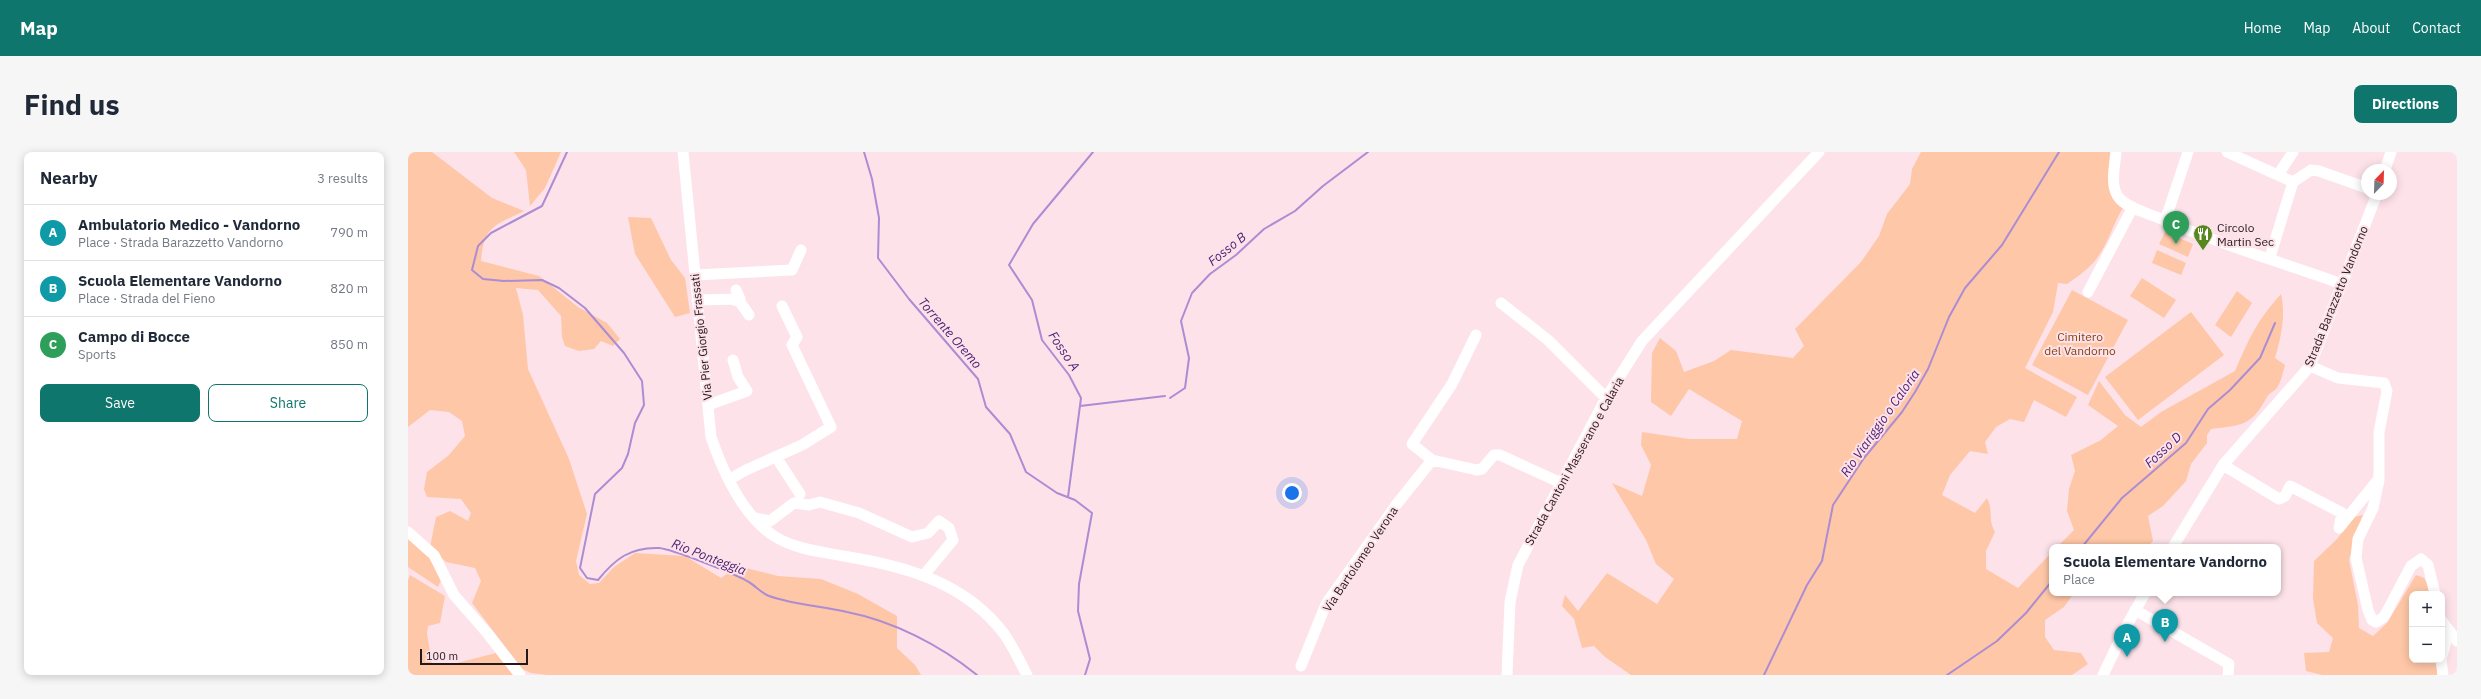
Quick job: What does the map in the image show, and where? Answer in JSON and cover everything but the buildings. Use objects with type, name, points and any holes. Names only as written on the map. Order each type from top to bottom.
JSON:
[{"type":"street","name":"Via Pier Giorgio Frassati","points":[[683,152],[711,437],[730,479],[752,516],[774,536],[800,548],[902,568],[924,575],[956,591],[987,616],[1005,636],[1027,675]]},
{"type":"street","name":"Strada Cantoni Masserano e Calaria","points":[[1507,675],[1510,602],[1518,565],[1606,398],[1642,342],[1819,152]]},
{"type":"street","points":[[2116,152],[2114,181],[2116,192],[2120,199],[2133,207],[2198,235],[2270,257],[2342,284]]},
{"type":"street","points":[[2166,221],[2188,152]]},
{"type":"street","points":[[2227,152],[2293,182]]},
{"type":"street","points":[[2278,175],[2293,152]]},
{"type":"street","points":[[2387,164],[2391,152]]},
{"type":"street","points":[[2270,257],[2293,182],[2312,170],[2320,171],[2361,186]]},
{"type":"street","name":"Strada Barazzetto Vandorno","points":[[2176,544],[2223,465],[2310,366],[2375,200]]},
{"type":"street","points":[[2088,292],[2133,207]]},
{"type":"street","points":[[695,275],[792,270],[801,250]]},
{"type":"street","points":[[697,300],[735,295],[749,315]]},
{"type":"street","points":[[1501,303],[1548,340],[1606,398]]},
{"type":"street","points":[[730,479],[746,470],[802,445],[831,427],[792,345],[797,336],[782,306]]},
{"type":"street","points":[[1476,335],[1452,384],[1412,444],[1432,460],[1477,470],[1482,469],[1494,455],[1500,455],[1561,483]]},
{"type":"street","points":[[708,405],[747,391],[738,377],[733,360]]},
{"type":"street","points":[[2310,366],[2338,378],[2384,383],[2387,391],[2379,432],[2378,480],[2373,508],[2358,539],[2356,549],[2361,580],[2368,610],[2372,620],[2380,621],[2384,617],[2411,566],[2421,559],[2428,565],[2434,591]]},
{"type":"street","points":[[776,457],[800,494]]},
{"type":"street","name":"Via Bartolomeo Verona","points":[[1301,666],[1326,604],[1396,505],[1432,460]]},
{"type":"street","points":[[2223,465],[2279,499],[2285,496],[2290,486],[2342,513],[2339,528],[2378,480]]},
{"type":"street","points":[[752,516],[770,521],[794,503],[809,505],[820,502],[859,513],[912,537],[928,533],[939,522],[949,528],[953,540],[924,575]]},
{"type":"street","points":[[408,532],[434,556],[441,566],[454,595],[488,634],[520,675]]},
{"type":"street","points":[[2103,675],[2143,596]]},
{"type":"street","points":[[2135,610],[2229,664],[2228,675]]},
{"type":"street","points":[[2445,625],[2457,641]]},
{"type":"street","points":[[2445,645],[2449,631]]},
{"type":"street","points":[[2441,663],[2443,675]]},
{"type":"green space","points":[[408,152],[432,152],[492,198],[524,211],[498,224],[488,233],[485,240],[481,261],[539,276],[578,307],[607,323],[620,339],[613,346],[601,341],[594,349],[579,351],[565,346],[562,337],[561,316],[538,290],[516,288],[523,315],[528,369],[569,459],[587,514],[576,561],[579,575],[590,584],[599,583],[614,567],[635,553],[685,556],[721,578],[738,566],[778,576],[821,579],[858,594],[897,616],[897,648],[915,665],[921,675],[547,675],[531,673],[522,669],[472,603],[481,581],[475,568],[446,562],[430,547],[436,517],[450,511],[468,521],[471,513],[461,499],[427,497],[424,489],[427,472],[449,455],[465,436],[462,421],[449,412],[430,410],[408,427]]},
{"type":"green space","points":[[514,152],[561,152],[545,188],[530,206],[526,170]]},
{"type":"green space","points":[[1921,152],[2110,152],[2108,175],[2110,189],[2112,195],[2123,208],[2104,247],[2094,262],[2067,284],[2058,283],[2053,312],[2025,368],[2077,397],[2066,417],[2034,400],[2024,422],[2010,419],[1996,427],[1985,442],[1988,454],[1970,451],[1950,475],[1942,495],[1975,513],[1987,498],[1990,507],[1991,522],[1995,532],[1986,551],[1986,569],[2018,588],[2049,555],[2049,596],[2072,596],[2064,607],[2045,620],[2045,637],[2054,650],[2081,653],[2088,664],[2072,675],[1631,675],[1605,657],[1594,646],[1582,648],[1574,619],[1562,606],[1565,595],[1578,611],[1607,573],[1657,604],[1674,579],[1656,564],[1646,540],[1612,483],[1642,496],[1651,465],[1641,445],[1642,432],[1689,439],[1737,439],[1742,421],[1689,389],[1671,416],[1651,402],[1652,353],[1660,338],[1676,351],[1684,372],[1714,361],[1731,350],[1793,358],[1804,346],[1795,329],[1861,262],[1879,236],[1887,214],[1910,184],[1912,169]]},
{"type":"green space","points":[[628,217],[651,218],[671,260],[685,278],[690,313],[675,317],[635,254]]},
{"type":"green space","points":[[2165,232],[2193,244],[2188,257],[2159,244]]},
{"type":"green space","points":[[2157,250],[2186,263],[2181,275],[2152,263]]},
{"type":"green space","points":[[2142,278],[2176,300],[2164,318],[2130,296]]},
{"type":"green space","name":"Cimitero del Vandorno","points":[[2072,290],[2128,320],[2088,395],[2032,365]]},
{"type":"green space","points":[[2237,291],[2252,303],[2231,337],[2215,325]]},
{"type":"green space","points":[[2281,294],[2283,318],[2275,358],[2285,365],[2279,384],[2251,419],[2239,425],[2211,429],[2207,435],[2207,443],[2191,464],[2186,481],[2163,506],[2148,516],[2153,541],[2150,544],[2060,544],[2074,530],[2067,511],[2069,489],[2075,471],[2071,455],[2101,440],[2118,426],[2088,405],[2099,381],[2125,415],[2141,427],[2161,412],[2235,371],[2254,330],[2265,313]]},
{"type":"green space","points":[[2191,312],[2224,355],[2138,420],[2105,377]]},
{"type":"green space","points":[[2363,515],[2349,560],[2358,605],[2359,628],[2373,636],[2387,623],[2416,575],[2424,578],[2431,591],[2409,591],[2409,663],[2437,663],[2437,675],[2322,675],[2306,671],[2304,653],[2329,652],[2333,638],[2317,623],[2313,599],[2314,561],[2337,539],[2354,517]]},
{"type":"green space","points":[[408,538],[432,560],[442,578],[438,587],[408,567]]},
{"type":"green space","points":[[410,575],[445,596],[440,623],[428,626],[427,634],[432,663],[457,663],[496,653],[513,675],[408,675],[408,580]]},
{"type":"waterway","name":"Rio Ponteggia","points":[[567,152],[542,206],[491,233],[478,246],[472,270],[483,279],[504,281],[542,280],[559,288],[585,308],[624,353],[642,381],[644,405],[635,423],[628,454],[622,468],[595,494],[580,568],[587,578],[598,580],[617,560],[631,552],[649,548],[666,549],[703,562],[740,578],[769,596],[882,621],[932,644],[977,675]]},
{"type":"waterway","name":"Torrente Oremo","points":[[864,152],[872,179],[879,218],[878,258],[909,299],[978,379],[986,407],[1010,434],[1026,472],[1057,493],[1075,500],[1092,513],[1079,584],[1078,611],[1090,659],[1085,675]]},
{"type":"waterway","name":"Fosso A","points":[[1068,497],[1081,398],[1069,375],[1042,340],[1032,300],[1009,265],[1033,224],[1093,152]]},
{"type":"waterway","name":"Fosso B","points":[[1170,398],[1185,388],[1189,358],[1181,321],[1192,293],[1210,274],[1236,255],[1264,229],[1295,211],[1323,186],[1368,152]]},
{"type":"waterway","name":"Rio Viariggio o Caloria","points":[[1764,675],[1807,585],[1822,561],[1833,505],[1864,458],[1902,412],[1915,392],[1928,369],[1949,317],[1965,288],[2002,245],[2059,152]]},
{"type":"waterway","name":"Fosso D","points":[[2084,544],[2122,498],[2186,443],[2208,409],[2230,390],[2260,358],[2275,323]]},
{"type":"waterway","name":"Fosso B","points":[[1080,406],[1165,396]]},
{"type":"waterway","name":"Fosso D","points":[[1947,675],[1997,641],[2026,613],[2049,585]]},
{"type":"place","name":"Campo di Bocce","points":[[2176,244]]},
{"type":"place","name":"Circolo Martin Sec","points":[[2203,251]]},
{"type":"place","name":"Scuola Elementare Vandorno","points":[[2165,642]]},
{"type":"place","name":"Ambulatorio Medico - Vandorno","points":[[2127,657]]}]
